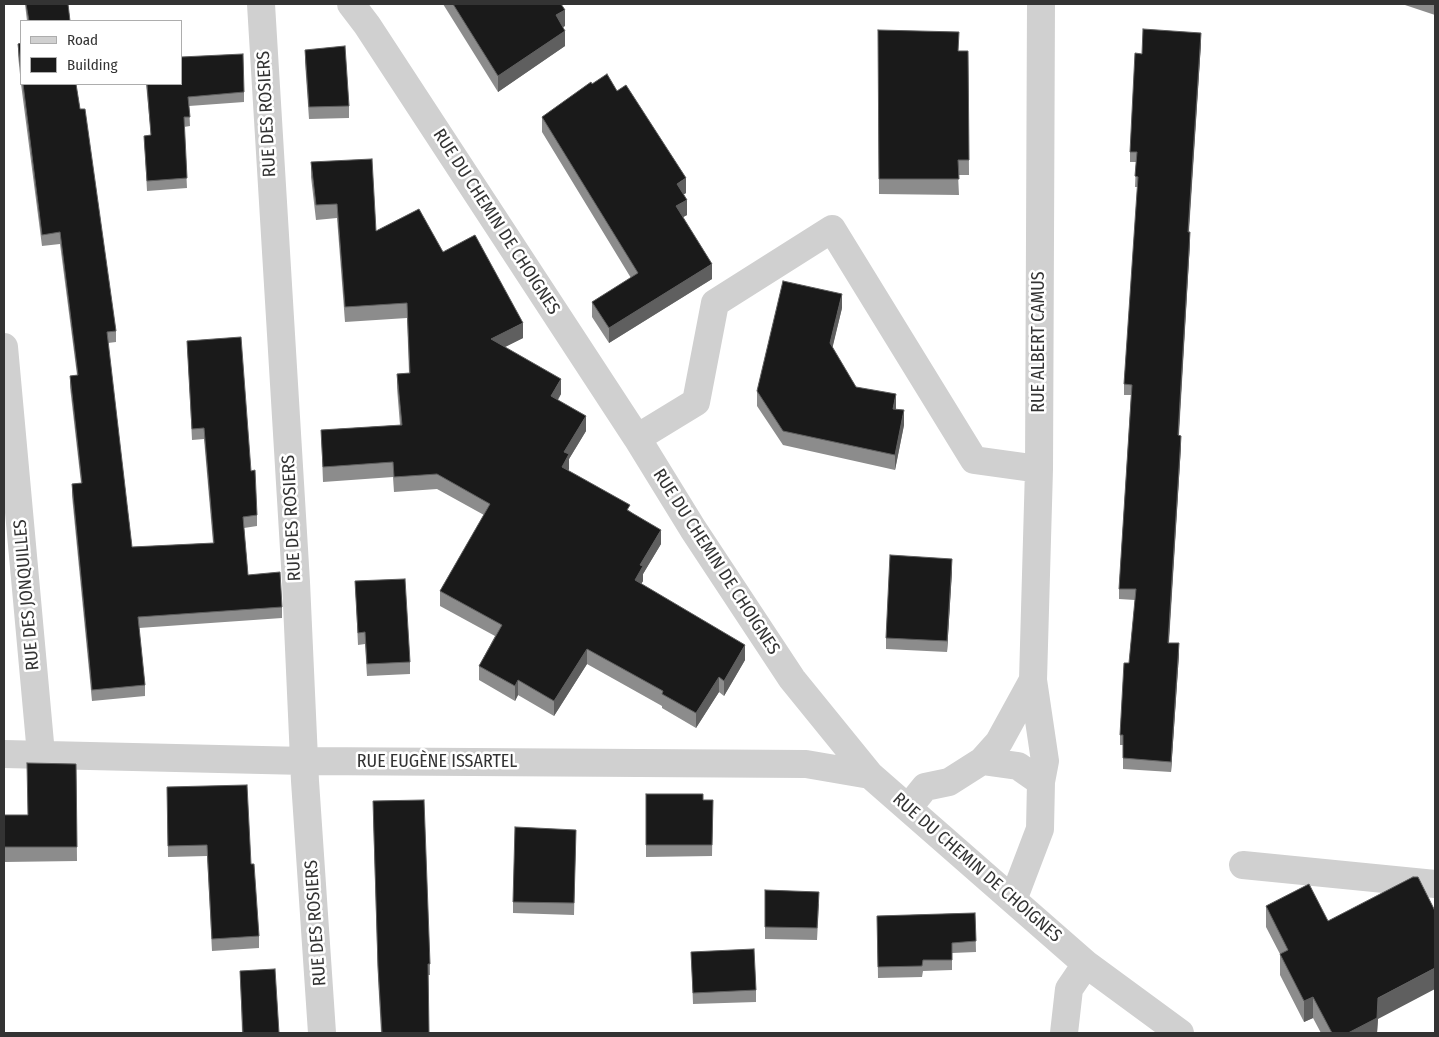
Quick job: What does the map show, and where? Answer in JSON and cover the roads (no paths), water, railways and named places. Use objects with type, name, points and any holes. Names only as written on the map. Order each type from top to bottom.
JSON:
[{"type":"street","name":"RUE DES ROSIERS","points":[[261,4],[322,1033]]},
{"type":"street","name":"RUE DU CHEMIN DE CHOIGNES","points":[[351,4],[638,438],[693,529],[792,679],[870,775],[1086,964],[1180,1033]]},
{"type":"street","name":"RUE ALBERT CAMUS","points":[[1013,900],[1040,828],[1041,782],[1045,761],[1033,680],[1039,469],[1041,4]]},
{"type":"street","points":[[638,438],[696,402],[715,303],[832,229],[974,460],[1039,469]]},
{"type":"street","name":"RUE DES JONQUILLES","points":[[4,347],[41,754]]},
{"type":"street","points":[[908,808],[925,787],[949,782],[982,761],[999,742],[1033,680]]},
{"type":"street","name":"RUE EUGÈNE ISSARTEL","points":[[4,754],[305,761],[806,764],[870,775]]},
{"type":"street","points":[[982,761],[1018,766],[1041,782]]},
{"type":"street","points":[[1243,866],[1435,884]]},
{"type":"street","points":[[1064,1033],[1069,989],[1086,964]]}]
